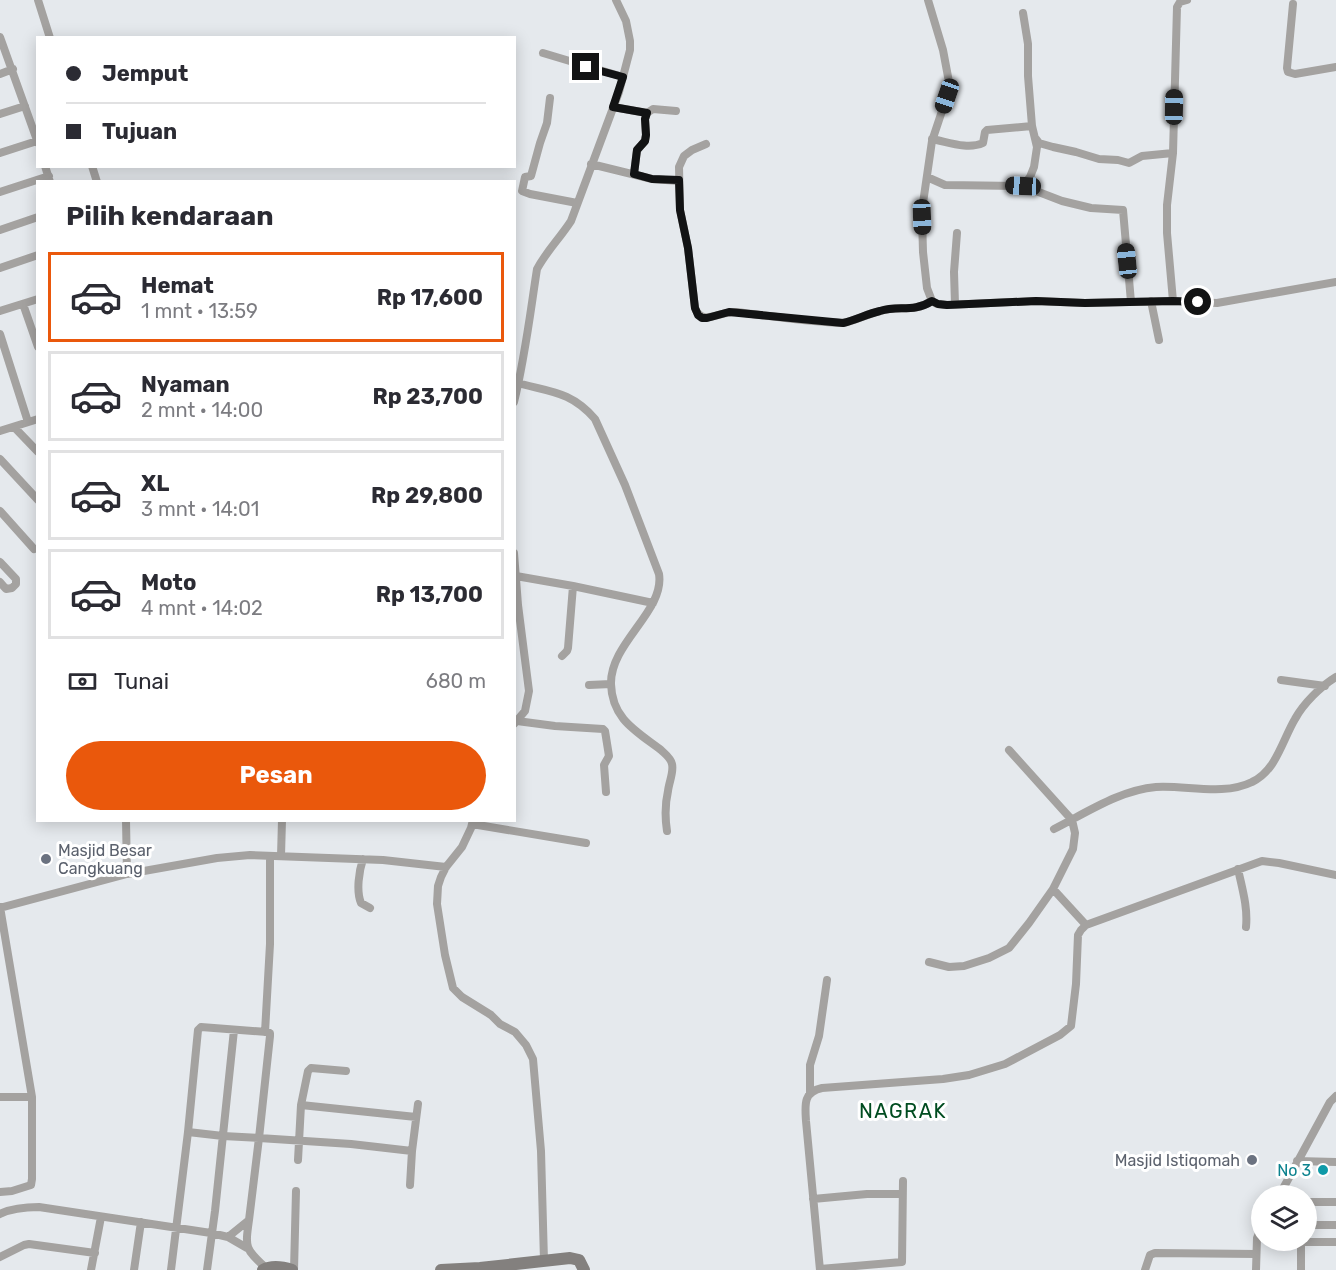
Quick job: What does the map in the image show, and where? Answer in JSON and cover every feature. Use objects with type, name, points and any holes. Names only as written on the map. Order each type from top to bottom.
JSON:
[{"type":"street","points":[[38,0],[49,36]]},
{"type":"street","points":[[616,0],[626,21],[630,50],[613,107],[571,221],[537,269],[529,331],[517,383],[564,395],[574,400],[595,419],[625,485],[659,574],[660,582],[652,603],[618,655],[611,676],[611,684],[615,706],[626,724],[665,753],[673,765],[665,818],[667,831]]},
{"type":"street","points":[[928,0],[943,50],[949,82],[947,96],[933,139],[923,203],[922,238],[927,288],[932,301],[938,304],[1036,301],[1217,303],[1336,282]]},
{"type":"street","points":[[1173,301],[1167,205],[1173,153],[1177,6],[1180,2],[1187,0]]},
{"type":"street","points":[[1293,4],[1288,72],[1295,74],[1336,67]]},
{"type":"street","points":[[1023,13],[1028,44],[1032,126],[1037,147],[1034,167],[1023,186]]},
{"type":"street","points":[[0,36],[25,106],[34,118],[36,134]]},
{"type":"street","points":[[543,53],[623,77]]},
{"type":"street","points":[[0,74],[13,69]]},
{"type":"street","points":[[550,98],[547,123],[531,176],[525,177],[522,191],[578,203]]},
{"type":"street","points":[[0,114],[25,106]]},
{"type":"street","points":[[613,107],[647,113]]},
{"type":"street","points":[[634,174],[637,150],[645,141],[647,113],[653,109],[676,111]]},
{"type":"street","points":[[933,139],[977,145],[983,143],[987,130],[1032,126]]},
{"type":"street","points":[[1035,138],[1039,143],[1053,147],[1129,164],[1142,156],[1173,153]]},
{"type":"street","points":[[0,153],[36,142]]},
{"type":"street","points":[[706,144],[684,156],[680,162],[679,180],[680,210],[688,248],[695,308],[702,318],[729,312],[843,323],[882,310],[923,307],[932,301]]},
{"type":"street","points":[[591,164],[652,179],[679,180]]},
{"type":"street","points":[[927,177],[945,185],[1023,186],[1062,201],[1091,208],[1123,210],[1131,302]]},
{"type":"street","points":[[0,192],[36,183]]},
{"type":"street","points":[[0,230],[36,218]]},
{"type":"street","points":[[955,304],[954,272],[957,233]]},
{"type":"street","points":[[0,268],[36,256]]},
{"type":"street","points":[[0,312],[36,300]]},
{"type":"street","points":[[1151,301],[1159,340]]},
{"type":"street","points":[[23,304],[36,341]]},
{"type":"street","points":[[0,334],[28,422]]},
{"type":"street","points":[[0,431],[36,419]]},
{"type":"street","points":[[14,427],[36,450]]},
{"type":"street","points":[[0,459],[36,498]]},
{"type":"street","points":[[0,511],[34,549]]},
{"type":"street","points":[[0,562],[15,579],[16,584],[6,589],[0,582]]},
{"type":"street","points":[[516,722],[524,713],[529,691],[516,605],[516,576],[652,603]]},
{"type":"street","points":[[561,656],[568,648],[573,586]]},
{"type":"street","points":[[1054,829],[1135,790],[1157,787],[1234,788],[1252,782],[1265,774],[1275,760],[1295,717],[1310,699],[1336,677]]},
{"type":"street","points":[[1281,680],[1324,686]]},
{"type":"street","points":[[589,685],[611,684]]},
{"type":"street","points":[[516,711],[524,713]]},
{"type":"street","points":[[516,722],[603,729],[609,752],[604,765],[606,792]]},
{"type":"street","points":[[929,962],[949,967],[964,966],[989,958],[1009,948],[1053,889],[1073,849],[1075,833],[1072,820],[1009,750]]},
{"type":"street","points":[[126,822],[127,874]]},
{"type":"street","points":[[281,856],[282,822]]},
{"type":"street","points":[[544,1261],[541,1151],[533,1059],[526,1044],[515,1032],[500,1024],[453,988],[437,904],[438,886],[446,867],[462,847],[472,822],[586,843]]},
{"type":"street","points":[[0,1192],[26,1187],[32,1182],[32,1097],[0,908],[127,874],[217,858],[250,855],[363,859],[446,867]]},
{"type":"street","points":[[265,1032],[270,944],[270,856]]},
{"type":"street","points":[[363,859],[359,897],[361,903],[370,908]]},
{"type":"street","points":[[903,1181],[902,1262],[820,1270],[806,1121],[806,1098],[815,1090],[822,1088],[969,1075],[1005,1064],[1060,1035],[1071,1026],[1078,935],[1086,925],[1262,861],[1336,875]]},
{"type":"street","points":[[1238,869],[1246,906],[1246,927]]},
{"type":"street","points":[[1053,889],[1086,925]]},
{"type":"street","points":[[810,1094],[810,1065],[819,1036],[827,980]]},
{"type":"street","points":[[171,1270],[198,1030],[201,1027],[270,1033],[247,1248]]},
{"type":"street","points":[[207,1270],[234,1030]]},
{"type":"street","points":[[298,1160],[301,1106],[309,1069],[346,1071]]},
{"type":"street","points":[[1285,1185],[1330,1102],[1336,1096]]},
{"type":"street","points":[[0,1097],[32,1097]]},
{"type":"street","points":[[410,1185],[418,1104]]},
{"type":"street","points":[[301,1106],[416,1117]]},
{"type":"street","points":[[1326,1111],[1336,1108]]},
{"type":"street","points":[[188,1132],[412,1151]]},
{"type":"street","points":[[1297,1161],[1336,1162]]},
{"type":"street","points":[[0,1214],[23,1207],[39,1207],[211,1233],[228,1237],[247,1248],[265,1269],[275,1267],[293,1270],[296,1191]]},
{"type":"street","points":[[813,1199],[867,1194],[902,1194]]},
{"type":"street","points":[[1317,1202],[1336,1202]]},
{"type":"street","points":[[91,1270],[100,1217]]},
{"type":"street","points":[[228,1237],[249,1220]]},
{"type":"street","points":[[134,1270],[141,1222]]},
{"type":"street","points":[[1317,1226],[1336,1225]]},
{"type":"street","points":[[1317,1241],[1336,1242]]},
{"type":"street","points":[[0,1257],[29,1244],[95,1253]]},
{"type":"street","points":[[1256,1251],[1256,1270]]},
{"type":"street","points":[[1301,1251],[1301,1270]]},
{"type":"street","points":[[1145,1270],[1150,1255],[1155,1253],[1256,1254]]},
{"type":"street","points":[[441,1270],[570,1258],[581,1263],[584,1270]]},
{"type":"place","name":"Masjid Besar Cangkuang","points":[[46,859]]},
{"type":"place","name":"Masjid Istiqomah","points":[[1252,1160]]},
{"type":"place","name":"No 3","points":[[1323,1170]]},
{"type":"district","name":"NAGRAK","points":[[903,1111]]},
{"type":"route","points":[[586,67],[623,77],[613,107],[647,113],[645,141],[637,150],[634,174],[652,179],[679,180],[680,210],[688,248],[695,308],[702,318],[729,312],[843,323],[882,310],[923,307],[932,301],[947,305],[1036,301],[1198,302]]}]
